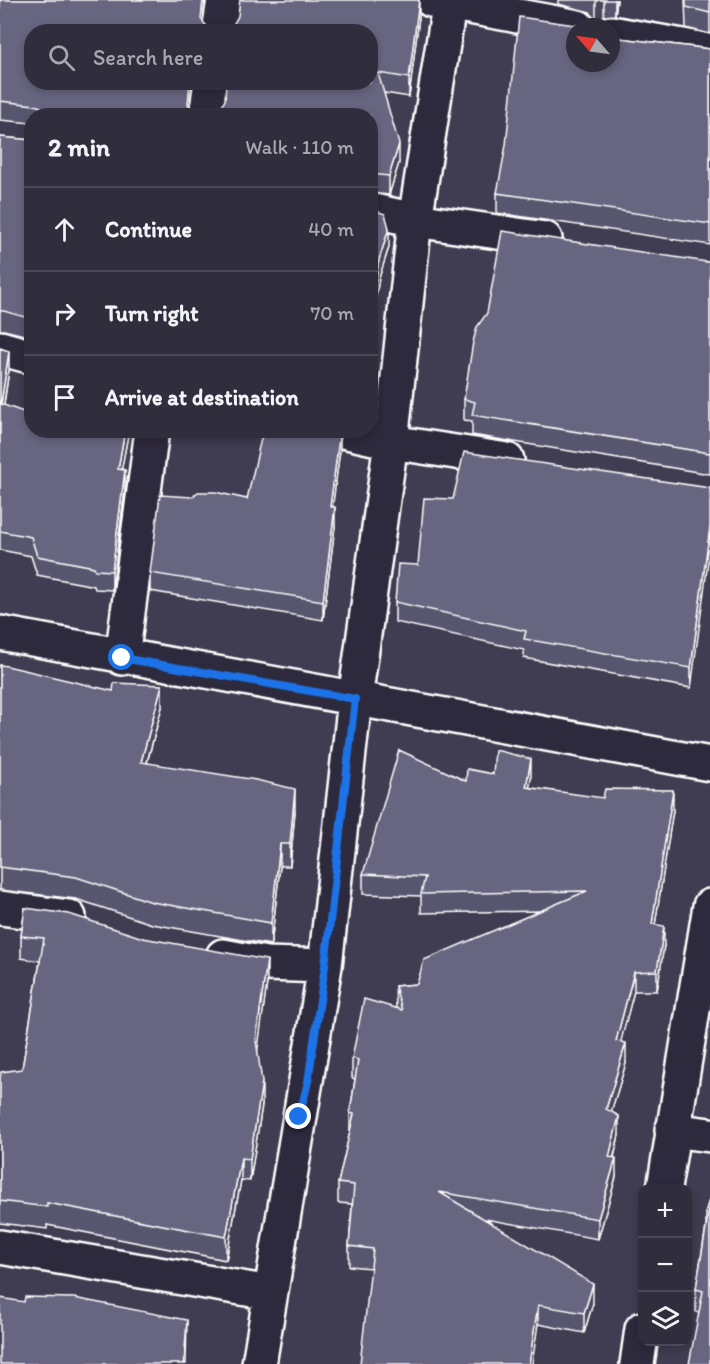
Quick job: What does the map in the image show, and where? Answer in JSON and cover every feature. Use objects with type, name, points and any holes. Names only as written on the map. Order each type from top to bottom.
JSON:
[{"type":"street","points":[[220,24],[224,0]]},
{"type":"street","points":[[259,1364],[325,966],[355,699],[390,442],[443,1],[566,25]]},
{"type":"street","points":[[620,35],[710,51]]},
{"type":"street","points":[[207,108],[210,90]]},
{"type":"street","points":[[378,212],[415,220],[580,245]]},
{"type":"street","points":[[0,348],[24,355]]},
{"type":"street","points":[[122,658],[151,438]]},
{"type":"street","points":[[373,438],[532,464]]},
{"type":"street","points":[[0,633],[122,658],[710,764]]},
{"type":"street","points":[[665,1184],[710,906]]},
{"type":"street","points":[[0,908],[73,918],[102,927]]},
{"type":"street","points":[[190,950],[266,964],[325,966]]},
{"type":"street","points":[[672,1130],[710,1136]]},
{"type":"street","points":[[0,1247],[270,1293]]},
{"type":"street","points":[[637,1364],[640,1346]]},
{"type":"building","points":[[0,0],[203,0],[201,19],[205,24],[24,24],[24,90],[189,90],[188,104],[192,108],[43,108],[0,101]]},
{"type":"building","points":[[240,0],[419,0],[409,78],[378,73],[378,24],[234,24],[238,16]]},
{"type":"building","points":[[686,0],[710,0],[710,13],[686,7]]},
{"type":"building","points":[[519,17],[566,24],[566,72],[620,72],[620,38],[710,49],[710,224],[497,193],[506,145]]},
{"type":"building","points":[[378,73],[399,144],[389,176],[378,175],[378,108],[221,108],[225,100],[226,90],[378,90]]},
{"type":"building","points":[[0,137],[24,139],[24,317],[0,311]]},
{"type":"building","points":[[378,212],[385,214],[389,228],[378,266]]},
{"type":"building","points":[[502,231],[710,262],[710,453],[472,415],[475,402],[464,399],[473,342],[477,327],[487,313]]},
{"type":"building","points":[[0,348],[9,351],[1,404],[24,412],[24,438],[124,438],[118,469],[125,470],[112,571],[95,570],[94,567],[37,556],[31,537],[0,531]]},
{"type":"building","points":[[261,438],[339,438],[330,507],[335,507],[323,601],[150,573],[160,495],[192,497],[198,492],[215,492],[247,499]]},
{"type":"building","points":[[464,452],[710,488],[710,527],[691,668],[524,639],[526,631],[395,602],[398,564],[418,565],[424,498],[453,499]]},
{"type":"building","points":[[0,665],[113,691],[114,683],[162,685],[141,762],[256,780],[295,789],[290,844],[280,844],[271,923],[152,902],[76,877],[0,867]]},
{"type":"building","points":[[399,750],[466,781],[467,769],[493,774],[495,750],[531,759],[526,787],[603,798],[605,789],[673,790],[652,924],[664,926],[657,971],[634,972],[616,1041],[626,1043],[606,1109],[619,1116],[609,1157],[616,1158],[598,1219],[439,1192],[593,1284],[584,1313],[538,1305],[529,1364],[360,1364],[373,1249],[349,1246],[354,1185],[338,1183],[354,1114],[350,1113],[358,1060],[352,1058],[364,999],[402,1010],[395,986],[417,984],[424,960],[587,891],[421,894],[425,877],[363,874]]},
{"type":"building","points":[[25,908],[69,914],[143,938],[267,960],[256,1040],[262,1082],[250,1159],[241,1158],[226,1237],[47,1203],[47,1207],[0,1201],[1,1072],[22,1069],[44,938],[21,936]]},
{"type":"building","points":[[710,1197],[710,1364],[689,1364],[703,1291],[696,1289],[709,1210],[706,1210]]},
{"type":"building","points":[[25,1297],[74,1298],[187,1320],[184,1364],[0,1364],[0,1298],[24,1302]]},
{"type":"route","points":[[122,658],[355,699],[325,966],[308,1082],[299,1117]]}]
